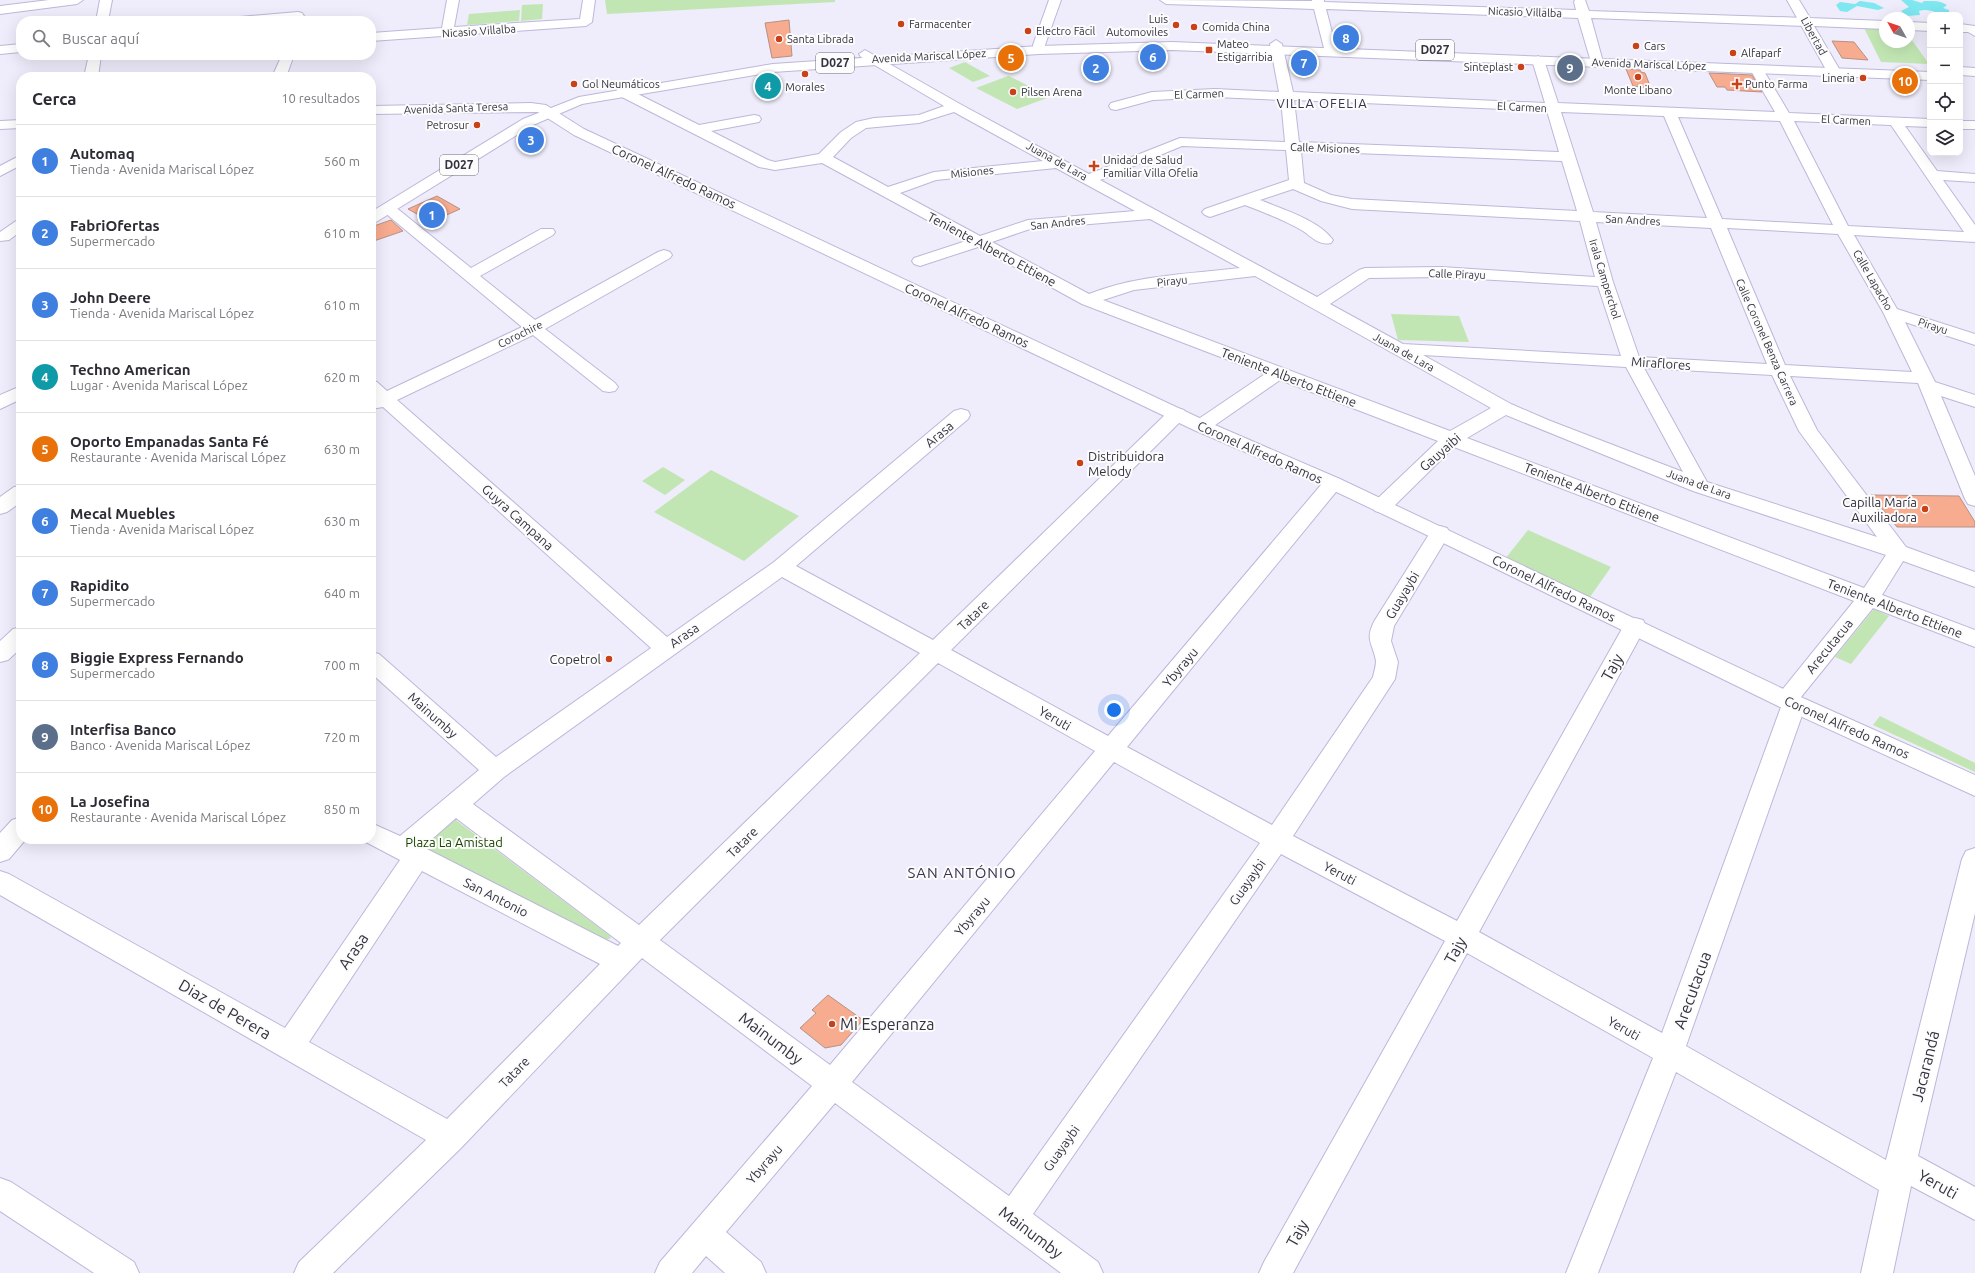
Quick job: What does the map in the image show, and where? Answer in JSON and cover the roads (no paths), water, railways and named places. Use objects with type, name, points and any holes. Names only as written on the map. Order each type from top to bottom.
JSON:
[{"type":"main road","points":[[0,10],[77,0]]},
{"type":"main road","points":[[103,16],[106,0]]},
{"type":"main road","points":[[447,33],[453,0]]},
{"type":"main road","name":"Nicasio Villalba","points":[[376,37],[447,33],[586,22],[589,0]]},
{"type":"main road","points":[[1039,47],[1055,0]]},
{"type":"main road","name":"Nicasio Villalba","points":[[1166,0],[1319,2],[1879,26]]},
{"type":"main road","points":[[1580,0],[1596,60]]},
{"type":"main road","name":"Libertad","points":[[1794,0],[1832,69]]},
{"type":"main road","points":[[1319,2],[1331,49]]},
{"type":"main road","points":[[282,16],[299,14]]},
{"type":"main road","points":[[1915,26],[1927,27]]},
{"type":"main road","name":"Avenida Mariscal López","points":[[376,206],[509,124],[586,93],[770,64],[1039,47],[1095,45],[1331,49],[1832,69],[1927,76]]},
{"type":"main road","points":[[1210,212],[1248,201],[1297,182],[1287,96],[1276,47]]},
{"type":"main road","points":[[0,50],[16,48]]},
{"type":"main road","name":"Avenida Mariscal López","points":[[1331,49],[1538,60],[1596,60],[1756,69],[1927,70]]},
{"type":"main road","name":"Avenida Mariscal López","points":[[376,216],[521,126],[544,110],[623,92],[773,68],[869,57]]},
{"type":"main road","name":"Juana de Lara","points":[[869,57],[956,107],[1259,271],[1505,408],[1541,424],[1700,486],[1898,552],[1975,580]]},
{"type":"main road","points":[[91,72],[94,60]]},
{"type":"main road","points":[[281,72],[286,60]]},
{"type":"main road","name":"Irala Camperchol","points":[[1538,60],[1569,157],[1605,282],[1631,360],[1700,486]]},
{"type":"main road","name":"Calle Lapacho","points":[[1756,69],[1785,117],[1843,230],[1891,312],[1926,382],[1975,499]]},
{"type":"main road","points":[[1963,71],[1975,72]]},
{"type":"main road","points":[[1963,77],[1975,77]]},
{"type":"main road","points":[[623,92],[769,166],[824,158],[852,130],[861,125],[872,122],[913,120],[928,117],[956,107]]},
{"type":"main road","name":"El Carmen","points":[[1116,106],[1152,96],[1215,93],[1927,124]]},
{"type":"main road","name":"Avenida Santa Teresa","points":[[376,110],[510,106],[544,110]]},
{"type":"main road","name":"Coronel Alfredo Ramos","points":[[544,110],[579,132],[1201,426],[1333,483],[1440,532],[1790,702],[1975,786]]},
{"type":"main road","name":"Calle Coronel Benza Carrera","points":[[1670,113],[1779,371],[1808,431],[1898,552]]},
{"type":"main road","points":[[696,130],[754,119]]},
{"type":"main road","points":[[1895,122],[1975,237]]},
{"type":"main road","points":[[0,125],[16,124]]},
{"type":"main road","points":[[1963,125],[1975,125]]},
{"type":"main road","name":"Calle Misiones","points":[[1089,179],[1180,142],[1569,157]]},
{"type":"main road","name":"Teniente Alberto Ettiene","points":[[824,158],[1088,300],[1280,372],[1321,390],[1452,438],[1975,639]]},
{"type":"main road","points":[[0,172],[16,162]]},
{"type":"main road","name":"Misiones","points":[[887,192],[934,176],[1061,163]]},
{"type":"main road","points":[[1933,175],[1975,178]]},
{"type":"main road","name":"San Andres","points":[[1294,184],[1326,198],[1352,204],[1587,218],[1975,237]]},
{"type":"main road","points":[[1248,201],[1305,224],[1325,240]]},
{"type":"main road","points":[[389,209],[534,328],[609,387]]},
{"type":"main road","name":"San Andres","points":[[920,261],[1028,225],[1153,214]]},
{"type":"main road","points":[[3,237],[16,228]]},
{"type":"main road","points":[[470,274],[547,232]]},
{"type":"main road","name":"Corochire","points":[[376,397],[534,328],[664,255]]},
{"type":"main road","name":"Pirayu","points":[[1088,300],[1116,289],[1134,285],[1259,271]]},
{"type":"main road","name":"Calle Pirayu","points":[[1318,304],[1365,273],[1441,272],[1605,282]]},
{"type":"main road","name":"Pirayu","points":[[1891,312],[1975,340]]},
{"type":"main road","name":"Miraflores","points":[[1398,349],[1631,360],[1926,382],[1975,401]]},
{"type":"main road","points":[[1201,426],[1280,372]]},
{"type":"main road","points":[[0,390],[16,381]]},
{"type":"main road","points":[[0,402],[16,394]]},
{"type":"main road","name":"Guyra Campana","points":[[376,397],[665,648]]},
{"type":"main road","name":"Gauyaibi","points":[[1382,506],[1452,438],[1505,408]]},
{"type":"main road","name":"Tatare","points":[[310,1273],[450,1137],[631,951],[1177,414]]},
{"type":"main road","name":"Arasa","points":[[290,1046],[410,853],[455,804],[495,770],[781,567],[961,415]]},
{"type":"main road","name":"Ybyrayu","points":[[671,1273],[832,1084],[1333,483]]},
{"type":"main road","points":[[0,507],[16,496]]},
{"type":"main road","name":"Guayaybi","points":[[1012,1218],[1276,840],[1384,679],[1387,662],[1380,642],[1383,626],[1440,532]]},
{"type":"main road","name":"Arecutacua","points":[[1582,1273],[1669,1053],[1790,702],[1868,599],[1898,552]]},
{"type":"main road","name":"Yeruti","points":[[781,567],[937,651],[1110,749],[1276,840],[1462,937],[1669,1053],[1899,1173],[1975,1204]]},
{"type":"main road","name":"Tajy","points":[[1275,1273],[1635,626]]},
{"type":"main road","points":[[6,653],[16,641]]},
{"type":"main road","name":"Mainumby","points":[[376,664],[495,770]]},
{"type":"main road","name":"Mainumby","points":[[455,804],[631,951],[832,1084],[1087,1273]]},
{"type":"main road","points":[[0,851],[16,833]]},
{"type":"main road","name":"San Antonio","points":[[376,836],[410,853],[631,951]]},
{"type":"main road","name":"Jacarandá","points":[[1877,1273],[1899,1173],[1975,858]]},
{"type":"main road","name":"Diaz de Perera","points":[[0,882],[450,1137]]},
{"type":"main road","points":[[0,1193],[123,1273]]},
{"type":"main road","points":[[704,1234],[750,1273]]},
{"type":"water","points":[[1901,0],[1912,0],[1922,3],[1924,1],[1942,2],[1947,5],[1943,8],[1949,10],[1949,12],[1923,10],[1919,11],[1920,15],[1915,15],[1915,12],[1901,11],[1909,7]]},
{"type":"water","points":[[1860,1],[1874,3],[1884,8],[1878,10],[1857,6],[1847,12],[1840,11],[1836,5],[1840,2],[1855,4]]},
{"type":"place","name":"Farmacenter","points":[[901,24]]},
{"type":"place","name":"Luis Automoviles","points":[[1176,25]]},
{"type":"place","name":"Comida China","points":[[1194,27]]},
{"type":"place","name":"Electro Fãcil","points":[[1028,31]]},
{"type":"place","name":"Biggie Express Fernando","points":[[1346,38]]},
{"type":"place","name":"Santa Librada","points":[[779,39]]},
{"type":"place","name":"Cars","points":[[1636,46]]},
{"type":"place","name":"Mateo Estigarribia","points":[[1209,50]]},
{"type":"place","name":"Alfaparf","points":[[1733,53]]},
{"type":"place","name":"Mecal Muebles","points":[[1153,57]]},
{"type":"place","name":"Oporto Empanadas Santa Fé","points":[[1011,58]]},
{"type":"place","name":"Rapidito","points":[[1304,63]]},
{"type":"place","name":"Sinteplast","points":[[1521,67]]},
{"type":"place","name":"FabriOfertas","points":[[1096,68]]},
{"type":"place","name":"Interfisa Banco","points":[[1570,68]]},
{"type":"place","name":"Morales","points":[[805,74]]},
{"type":"place","name":"Monte Libano","points":[[1638,77]]},
{"type":"place","name":"Lineria","points":[[1863,78]]},
{"type":"place","name":"La Josefina","points":[[1905,81]]},
{"type":"place","name":"Gol Neumáticos","points":[[574,84]]},
{"type":"place","name":"Punto Farma","points":[[1737,84]]},
{"type":"place","name":"Techno American","points":[[768,86]]},
{"type":"place","name":"Pilsen Arena","points":[[1013,92]]},
{"type":"place","name":"Petrosur","points":[[477,125]]},
{"type":"place","name":"John Deere","points":[[531,140]]},
{"type":"place","name":"Unidad de Salud Familiar Villa Ofelia","points":[[1094,166]]},
{"type":"place","name":"Automaq","points":[[432,215]]},
{"type":"place","name":"Distribuidora Melody","points":[[1080,463]]},
{"type":"place","name":"Capilla María Auxiliadora","points":[[1925,509]]},
{"type":"place","name":"Copetrol","points":[[609,659]]},
{"type":"place","name":"Mi Esperanza","points":[[832,1024]]},
{"type":"district","name":"VILLA OFELIA","points":[[1322,103]]},
{"type":"district","name":"SAN ANTÓNIO","points":[[962,873]]},
{"type":"park label","name":"Plaza La Amistad","points":[[454,842]]}]
